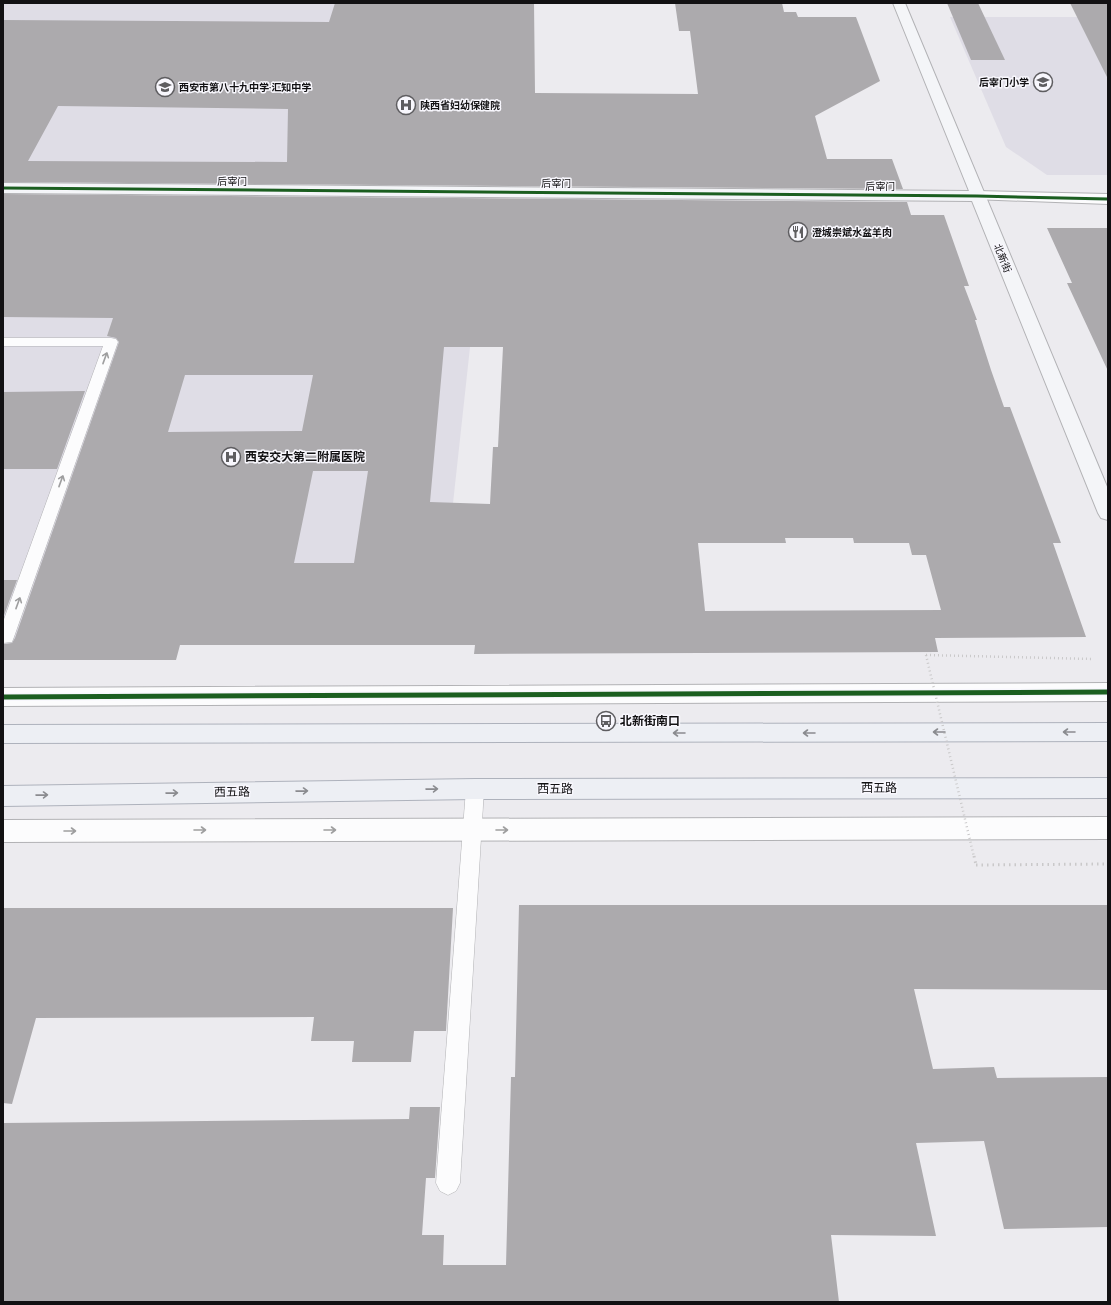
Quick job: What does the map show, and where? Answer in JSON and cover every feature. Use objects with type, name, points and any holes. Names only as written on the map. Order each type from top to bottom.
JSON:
[{"type":"main road","points":[[3,734],[1108,732]]},
{"type":"main road","name":"西五路","points":[[3,796],[475,789],[1108,788]]},
{"type":"street","name":"北新街","points":[[899,3],[1108,513]]},
{"type":"street","name":"后宰门","points":[[3,188],[1108,198]]},
{"type":"street","points":[[3,697],[1108,692]]},
{"type":"street","points":[[3,831],[1108,828]]},
{"type":"lane","points":[[3,342],[111,342],[6,637],[3,637]]},
{"type":"lane","points":[[448,1183],[475,789]]},
{"type":"path","points":[[1093,659],[926,655],[976,865],[1108,864]]},
{"type":"shaded area","name":"西安市第八十九中学·汇知中学","points":[[3,3],[409,3],[488,173],[3,171]]},
{"type":"shaded area","name":"后宰门小学","points":[[950,17],[1108,17],[1108,175],[1047,175],[1006,147]]},
{"type":"shaded area","name":"西安交大第二附属医院","points":[[3,268],[478,274],[438,641],[3,642]]},
{"type":"building","points":[[335,3],[534,3],[535,93],[698,94],[690,31],[679,31],[675,3],[782,3],[784,12],[796,12],[798,17],[856,17],[880,81],[815,116],[827,159],[892,159],[903,189],[3,182],[3,20],[329,22]],"holes":[[[58,106],[288,109],[287,162],[28,161]]]},
{"type":"building","points":[[947,3],[978,3],[1005,60],[971,60]]},
{"type":"building","points":[[1070,3],[1108,3],[1108,79]]},
{"type":"building","points":[[3,194],[907,202],[911,215],[944,215],[969,286],[964,286],[977,320],[975,320],[1004,407],[1010,407],[1061,543],[1053,543],[1086,637],[935,638],[938,652],[474,654],[475,645],[180,645],[176,660],[3,660],[3,644],[12,643],[15,638],[119,342],[116,338],[107,336],[113,318],[3,317]],"holes":[[[444,347],[503,347],[498,447],[493,447],[490,504],[430,502]],[[185,375],[313,375],[302,431],[168,432]],[[313,471],[368,471],[354,563],[294,563]],[[785,538],[853,538],[854,543],[909,543],[912,555],[926,555],[941,610],[705,611],[698,543],[786,543]]]},
{"type":"building","points":[[1047,228],[1108,228],[1108,371],[1067,283],[1072,283]]},
{"type":"building","points":[[85,391],[57,469],[3,469],[3,392]]},
{"type":"building","points":[[3,580],[17,580],[3,618]]},
{"type":"building","points":[[519,905],[1108,905],[1108,990],[914,989],[933,1069],[994,1067],[997,1078],[1108,1077],[1108,1227],[1004,1229],[984,1141],[916,1143],[936,1236],[831,1235],[839,1302],[3,1302],[3,1123],[409,1119],[410,1107],[440,1107],[435,1178],[426,1178],[422,1235],[444,1235],[443,1265],[506,1265],[511,1077],[515,1077]]},
{"type":"building","points":[[3,908],[453,908],[446,1031],[414,1031],[411,1062],[352,1062],[354,1041],[311,1041],[314,1017],[36,1018],[12,1104],[3,1103]]},
{"type":"cycle path","points":[[3,188],[977,196],[1108,199]]},
{"type":"cycle path","points":[[3,697],[1108,692]]},
{"type":"place","name":"后宰门小学","points":[[1043,82]]},
{"type":"place","name":"西安市第八十九中学·汇知中学","points":[[165,87]]},
{"type":"place","name":"陕西省妇幼保健院","points":[[406,105]]},
{"type":"place","name":"澄城崇斌水盆羊肉","points":[[798,232]]},
{"type":"place","name":"西安交大第二附属医院","points":[[231,457]]},
{"type":"place","name":"北新街南口","points":[[606,721]]}]
